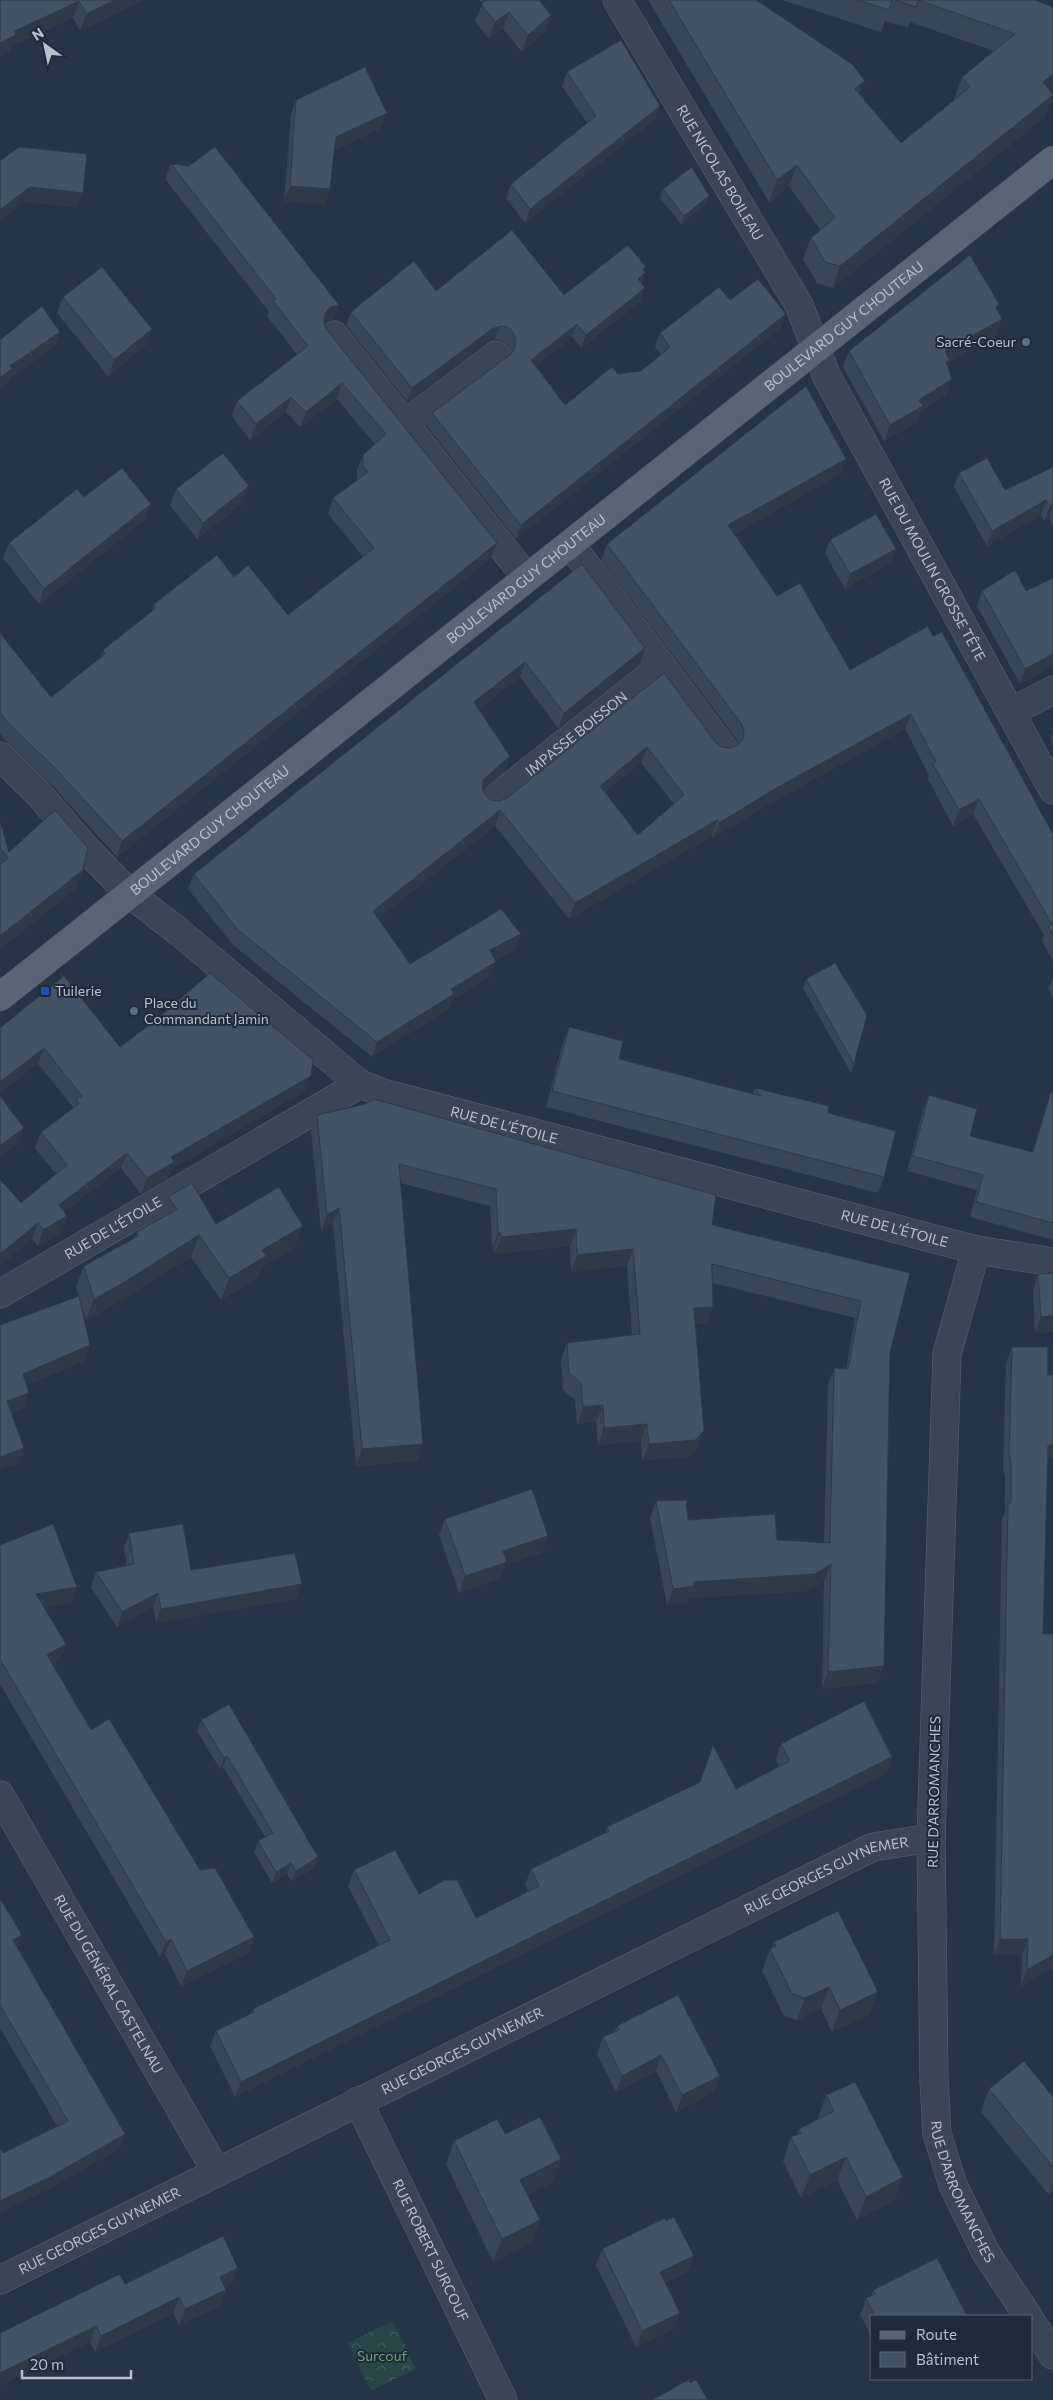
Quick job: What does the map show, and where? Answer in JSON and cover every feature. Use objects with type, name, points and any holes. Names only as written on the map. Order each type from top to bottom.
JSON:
[{"type":"main road","name":"BOULEVARD GUY CHOUTEAU","points":[[0,997],[1053,160]]},
{"type":"street","name":"RUE NICOLAS BOILEAU","points":[[617,0],[799,305],[815,349]]},
{"type":"street","points":[[334,335],[527,578]]},
{"type":"street","name":"RUE DU MOULIN GROSSE TÊTE","points":[[815,349],[827,377],[1053,790]]},
{"type":"street","points":[[404,424],[496,355]]},
{"type":"street","points":[[570,544],[660,667],[723,748]]},
{"type":"street","name":"IMPASSE BOISSON","points":[[492,801],[660,667]]},
{"type":"street","points":[[1012,712],[1053,690]]},
{"type":"street","points":[[0,756],[38,793],[89,852],[130,894],[179,932],[360,1084]]},
{"type":"street","name":"RUE DE L’ÉTOILE","points":[[0,1294],[360,1084],[384,1094],[976,1250],[1053,1262]]},
{"type":"street","name":"RUE D’ARROMANCHES","points":[[976,1250],[948,1354],[931,1838],[934,2080],[937,2134],[953,2184],[986,2253],[1027,2315]]},
{"type":"street","name":"RUE DU GÉNÉRAL CASTELNAU","points":[[0,1795],[216,2171]]},
{"type":"street","name":"RUE GEORGES GUYNEMER","points":[[0,2280],[216,2171],[873,1847],[931,1838]]},
{"type":"street","name":"RUE ROBERT SURCOUF","points":[[358,2101],[503,2400]]},
{"type":"street","points":[[1033,2325],[1053,2355]]},
{"type":"green space","name":"Surcouf","points":[[393,2321],[416,2369],[371,2391],[348,2343]]},
{"type":"building","points":[[0,0],[115,0],[86,14],[79,1],[15,31],[16,35],[0,43]]},
{"type":"building","points":[[486,0],[539,0],[551,15],[528,35],[509,12],[495,22],[481,4]]},
{"type":"building","points":[[669,0],[756,0],[853,65],[865,81],[855,89],[901,143],[970,87],[962,77],[1015,34],[918,0],[1035,0],[1053,7],[1053,74],[1043,82],[1053,95],[840,266],[825,262],[811,238],[835,218],[797,165],[777,180]]},
{"type":"building","points":[[858,0],[892,0],[889,10]]},
{"type":"building","points":[[896,0],[918,0],[916,7]]},
{"type":"building","points":[[621,40],[660,106],[530,209],[511,184],[596,116],[567,72]]},
{"type":"building","points":[[365,67],[387,113],[336,137],[330,189],[290,186],[296,100]]},
{"type":"building","points":[[19,147],[87,154],[83,193],[30,187],[0,210],[0,161]]},
{"type":"building","points":[[215,147],[339,305],[330,307],[325,314],[324,322],[327,330],[497,543],[122,841],[54,767],[0,713],[0,633],[51,697],[105,654],[103,650],[156,608],[154,604],[217,555],[234,577],[248,565],[288,615],[374,548],[333,498],[368,472],[363,466],[363,455],[386,434],[342,383],[306,412],[291,397],[256,424],[237,401],[308,346],[273,301],[276,299],[171,164],[189,166]]},
{"type":"building","points":[[692,167],[709,196],[684,216],[663,189]]},
{"type":"building","points":[[512,230],[564,295],[628,245],[646,267],[643,269],[645,273],[638,279],[645,288],[586,335],[577,324],[531,360],[565,405],[612,367],[618,374],[641,371],[670,347],[660,333],[719,287],[730,300],[758,279],[786,314],[521,525],[432,413],[511,354],[515,348],[516,340],[513,332],[508,327],[500,326],[492,329],[412,388],[351,312],[414,261],[436,291]]},
{"type":"building","points":[[970,255],[999,304],[996,307],[1002,319],[945,351],[950,360],[946,362],[952,379],[919,400],[923,406],[890,425],[849,351]]},
{"type":"building","points":[[102,267],[152,329],[114,360],[63,297]]},
{"type":"building","points":[[42,306],[60,332],[10,366],[13,368],[0,378],[0,340]]},
{"type":"building","points":[[806,386],[846,459],[728,525],[777,596],[800,583],[850,670],[928,626],[933,636],[942,632],[1053,834],[1053,936],[1048,926],[1052,924],[979,799],[959,810],[933,764],[936,762],[911,714],[778,787],[719,823],[717,820],[575,903],[500,810],[373,911],[410,964],[501,909],[521,934],[490,950],[496,962],[451,989],[454,994],[377,1042],[238,930],[194,874],[582,564],[645,648],[564,713],[525,662],[474,702],[510,756],[483,780],[482,788],[486,796],[491,800],[499,801],[507,798],[664,673],[716,743],[722,747],[730,748],[738,745],[743,739],[744,731],[741,723],[607,544]],"holes":[[[647,747],[684,795],[638,835],[600,786]]]},
{"type":"building","points":[[223,453],[249,486],[203,523],[176,489]]},
{"type":"building","points":[[987,458],[1005,490],[1053,467],[1053,504],[1050,506],[1046,500],[992,531],[959,473]]},
{"type":"building","points":[[122,468],[151,504],[44,589],[9,543],[77,489],[84,497]]},
{"type":"building","points":[[876,514],[896,549],[850,574],[830,540]]},
{"type":"building","points":[[1015,570],[1026,591],[1053,578],[1053,654],[1025,669],[982,591]]},
{"type":"building","points":[[55,810],[88,848],[83,870],[0,936],[0,865],[8,858],[0,848],[0,821],[9,852]]},
{"type":"building","points":[[835,963],[867,1015],[854,1064],[806,979]]},
{"type":"building","points":[[210,973],[313,1060],[311,1076],[171,1157],[174,1162],[147,1178],[127,1153],[59,1205],[67,1216],[43,1230],[38,1223],[0,1254],[0,1179],[21,1203],[67,1165],[41,1132],[79,1104],[76,1099],[82,1096],[44,1048],[0,1082],[0,1028],[64,976],[120,1047],[152,1023]]},
{"type":"building","points":[[569,1027],[623,1041],[619,1059],[761,1096],[755,1088],[829,1106],[828,1113],[896,1131],[884,1177],[552,1091]]},
{"type":"building","points":[[1051,1091],[1053,1094],[1053,1223],[976,1202],[983,1175],[913,1156],[929,1095],[977,1109],[970,1136],[1033,1152]]},
{"type":"building","points":[[0,1096],[24,1128],[0,1146]]},
{"type":"building","points":[[374,1099],[716,1195],[712,1225],[910,1273],[890,1353],[884,1666],[828,1672],[831,1564],[815,1574],[693,1582],[694,1586],[673,1589],[656,1501],[686,1500],[688,1520],[775,1514],[777,1540],[830,1543],[834,1368],[848,1369],[861,1301],[712,1264],[713,1307],[694,1308],[704,1430],[696,1440],[649,1444],[647,1424],[604,1428],[603,1405],[583,1407],[581,1383],[569,1373],[567,1343],[640,1334],[633,1249],[577,1255],[576,1229],[501,1237],[500,1233],[498,1233],[496,1189],[399,1164],[423,1444],[362,1449],[339,1208],[327,1215],[317,1115],[365,1104]]},
{"type":"building","points":[[192,1183],[216,1224],[279,1187],[303,1226],[262,1250],[266,1256],[229,1278],[199,1235],[94,1299],[84,1266],[138,1236],[137,1232],[177,1209],[168,1197]]},
{"type":"building","points":[[1053,1273],[1053,1316],[1041,1317],[1038,1274]]},
{"type":"building","points":[[79,1296],[90,1345],[23,1374],[29,1393],[7,1401],[24,1448],[0,1457],[0,1325]]},
{"type":"building","points":[[1012,1347],[1048,1347],[1048,1375],[1053,1375],[1053,1444],[1048,1446],[1043,1634],[1053,1634],[1053,1955],[1027,1970],[1028,1939],[1000,1939],[1008,1503],[1011,1503],[1011,1460],[1009,1455]]},
{"type":"building","points":[[532,1489],[548,1536],[503,1551],[507,1562],[465,1576],[445,1519]]},
{"type":"building","points":[[53,1524],[77,1587],[36,1594],[66,1644],[47,1655],[91,1730],[109,1719],[200,1870],[215,1868],[254,1937],[187,1971],[171,1939],[166,1942],[0,1659],[0,1545]]},
{"type":"building","points":[[183,1524],[191,1570],[295,1553],[302,1584],[161,1609],[158,1593],[122,1612],[96,1572],[134,1564],[129,1533]]},
{"type":"building","points":[[864,1701],[892,1757],[241,2082],[216,2031],[254,2012],[253,2009],[390,1940],[354,1870],[395,1850],[419,1894],[445,1880],[457,1880],[476,1918],[539,1886],[531,1869],[609,1831],[607,1827],[700,1782],[713,1745],[736,1789],[790,1761],[781,1744]]},
{"type":"building","points":[[229,1704],[318,1857],[296,1871],[291,1863],[276,1872],[258,1841],[273,1833],[227,1756],[224,1758],[201,1720]]},
{"type":"building","points":[[0,1898],[22,1935],[13,1940],[125,2134],[50,2177],[0,2201],[0,2148],[3,2153],[68,2121],[0,2005]]},
{"type":"building","points":[[838,1911],[878,1992],[840,2010],[829,1987],[805,1998],[792,1994],[770,1949],[776,1946],[774,1942]]},
{"type":"building","points":[[678,1995],[720,2076],[682,2095],[661,2055],[622,2076],[603,2037],[619,2030],[617,2026]]},
{"type":"building","points":[[1024,2061],[1053,2097],[1053,2167],[989,2089]]},
{"type":"building","points":[[855,2082],[903,2177],[866,2197],[846,2157],[810,2175],[791,2137],[801,2133],[799,2129],[834,2111],[826,2095]]},
{"type":"building","points":[[540,2117],[561,2159],[520,2180],[540,2220],[502,2239],[454,2141],[497,2119],[505,2134]]},
{"type":"building","points":[[674,2217],[694,2256],[660,2272],[680,2313],[642,2331],[602,2249],[665,2218],[666,2221]]},
{"type":"building","points":[[223,2236],[238,2268],[220,2277],[226,2290],[185,2309],[179,2297],[101,2336],[96,2326],[0,2373],[0,2333],[120,2274],[125,2284]]},
{"type":"building","points":[[937,2258],[966,2315],[874,2315],[866,2298],[875,2294],[873,2290]]},
{"type":"building","points":[[688,2380],[690,2383],[696,2380],[708,2400],[652,2400]]},
{"type":"place","name":"Sacré-Coeur","points":[[1026,342]]},
{"type":"place","name":"Tuilerie","points":[[45,991]]},
{"type":"place","name":"Place du Commandant Jamin","points":[[134,1011]]}]
